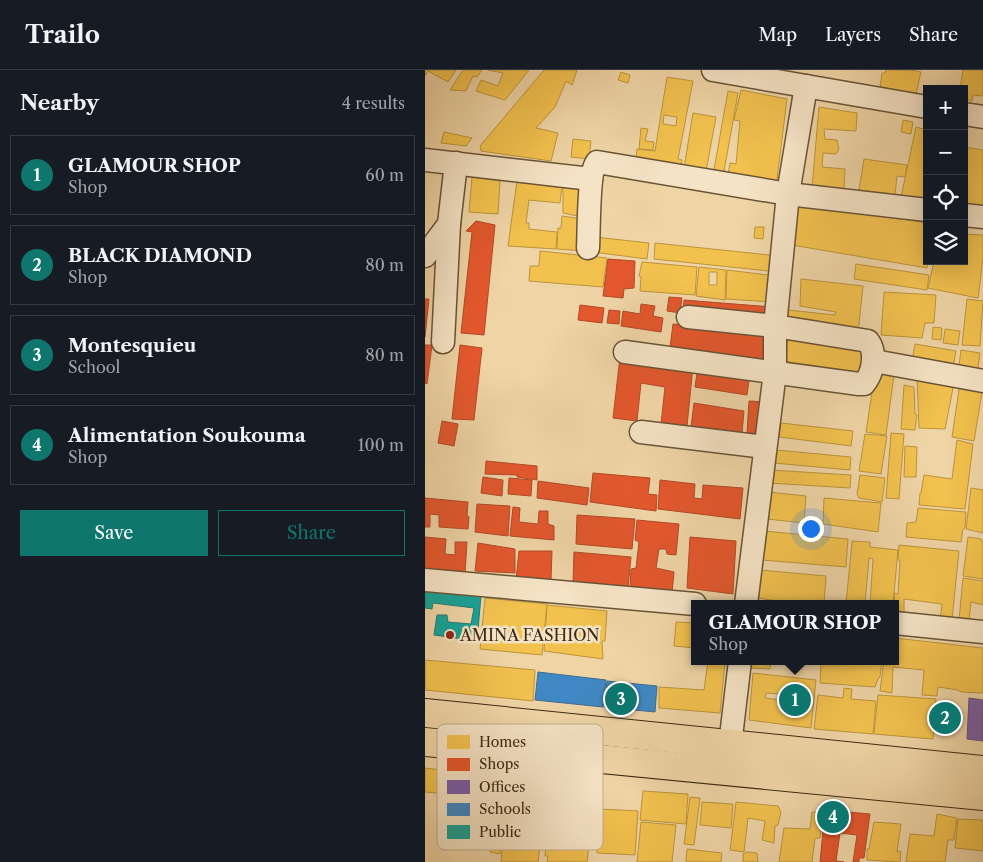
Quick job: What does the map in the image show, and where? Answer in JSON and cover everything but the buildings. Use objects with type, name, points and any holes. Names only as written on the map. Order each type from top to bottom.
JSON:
[{"type":"main road","points":[[425,713],[528,724]]},
{"type":"main road","points":[[491,720],[491,724]]},
{"type":"main road","points":[[603,732],[983,770]]},
{"type":"main road","points":[[603,759],[983,796]]},
{"type":"street","points":[[713,70],[923,106]]},
{"type":"street","points":[[746,600],[775,372],[775,326],[788,194],[806,86]]},
{"type":"street","points":[[968,115],[983,117]]},
{"type":"street","points":[[425,160],[591,179]]},
{"type":"street","points":[[588,248],[591,179],[593,166],[597,162],[788,194],[923,210]]},
{"type":"street","points":[[443,342],[449,224],[456,163]]},
{"type":"street","points":[[968,215],[983,217]]},
{"type":"street","points":[[425,256],[449,224]]},
{"type":"street","points":[[625,352],[859,384],[864,384],[867,380],[874,360],[872,347],[868,341],[775,326],[687,317]]},
{"type":"street","points":[[874,360],[983,381]]},
{"type":"street","points":[[641,432],[765,447]]},
{"type":"street","points":[[425,580],[691,604]]},
{"type":"street","points":[[899,623],[983,632]]},
{"type":"street","points":[[730,746],[739,665]]},
{"type":"place","name":"AMINA FASHION","points":[[450,635]]},
{"type":"place","name":"Montesquieu","points":[[621,699]]},
{"type":"place","name":"GLAMOUR SHOP","points":[[795,700]]},
{"type":"place","name":"BLACK DIAMOND","points":[[945,718]]},
{"type":"place","name":"Alimentation Soukouma","points":[[833,817]]}]
